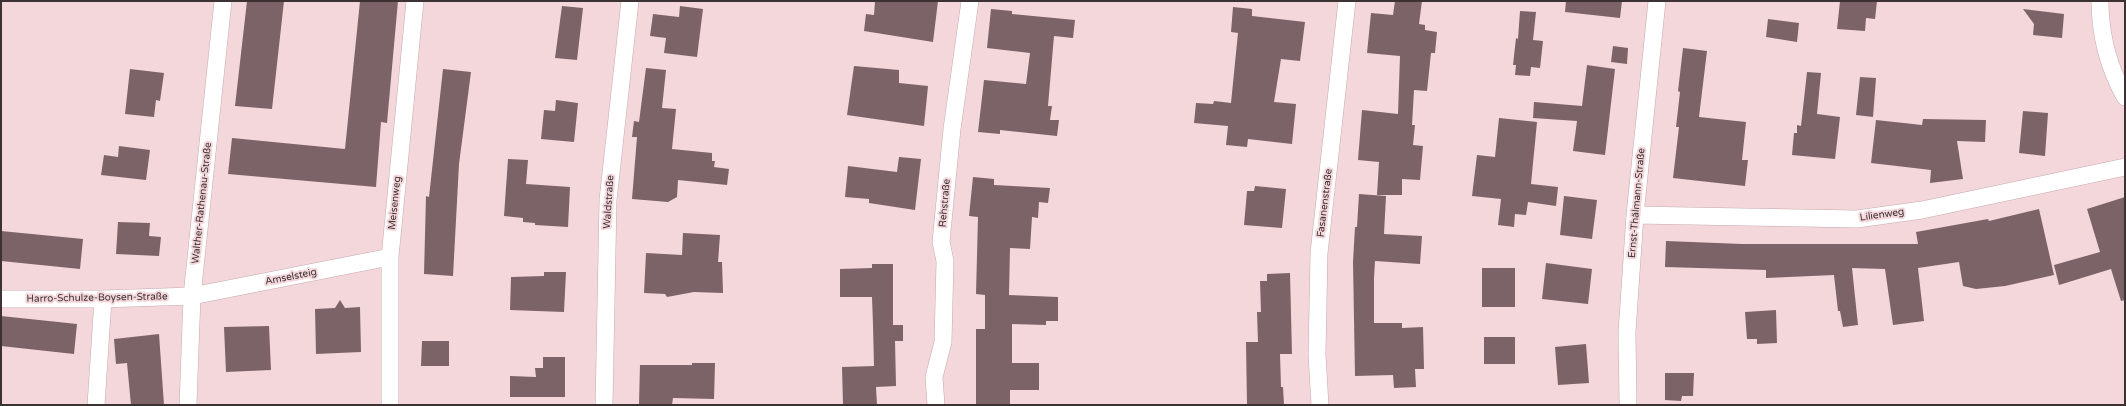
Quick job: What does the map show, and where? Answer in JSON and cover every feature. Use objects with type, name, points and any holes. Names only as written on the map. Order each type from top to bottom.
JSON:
[{"type":"street","name":"Walther-Rathenau-Straße","points":[[188,405],[192,296],[223,1]]},
{"type":"street","name":"Meisenweg","points":[[390,405],[390,257],[415,1]]},
{"type":"street","name":"Waldstraße","points":[[604,405],[608,200],[630,1]]},
{"type":"street","name":"Rehstraße","points":[[936,405],[934,377],[943,342],[945,261],[941,242],[952,129],[970,1]]},
{"type":"street","name":"Fasanenstraße","points":[[1320,405],[1317,355],[1319,253],[1347,1]]},
{"type":"street","name":"Ernst-Thälmann-Straße","points":[[1628,405],[1627,332],[1635,215],[1657,1]]},
{"type":"street","points":[[2100,1],[2104,42],[2114,74],[2125,97]]},
{"type":"street","name":"Lilienweg","points":[[1635,215],[1857,219],[1922,210],[2125,167]]},
{"type":"street","name":"Amselsteig","points":[[192,296],[390,257]]},
{"type":"street","name":"Harro-Schulze-Boysen-Straße","points":[[1,299],[103,299],[192,296]]},
{"type":"street","points":[[96,405],[103,299]]},
{"type":"building","points":[[247,1],[284,1],[272,109],[235,106]]},
{"type":"building","points":[[360,1],[398,1],[387,123],[381,122],[376,187],[228,174],[232,138],[345,149]]},
{"type":"building","points":[[875,1],[938,1],[933,42],[864,31],[866,14],[874,15]]},
{"type":"building","points":[[1395,1],[1422,1],[1419,24],[1425,25],[1425,30],[1437,32],[1435,53],[1431,53],[1427,91],[1414,90],[1412,125],[1415,125],[1413,145],[1423,146],[1420,180],[1402,179],[1402,195],[1377,195],[1379,162],[1358,160],[1362,110],[1398,114],[1400,56],[1367,53],[1371,13],[1393,15]]},
{"type":"building","points":[[1566,1],[1622,1],[1620,18],[1565,12]]},
{"type":"building","points":[[1840,1],[1877,1],[1875,19],[1866,18],[1865,31],[1837,29]]},
{"type":"building","points":[[562,6],[583,8],[577,60],[555,58]]},
{"type":"building","points":[[680,6],[703,9],[697,57],[664,53],[666,38],[650,36],[653,14],[679,17]]},
{"type":"building","points":[[1233,7],[1252,9],[1252,16],[1305,22],[1300,61],[1281,59],[1274,102],[1296,104],[1292,144],[1248,139],[1247,147],[1226,145],[1228,126],[1194,123],[1196,103],[1213,104],[1214,101],[1231,103],[1238,33],[1231,32]]},
{"type":"building","points":[[991,9],[1012,11],[1012,14],[1075,20],[1073,38],[1054,36],[1048,106],[1052,106],[1050,120],[1059,120],[1057,136],[1000,130],[1000,134],[978,132],[984,80],[1026,84],[1030,53],[987,48]]},
{"type":"building","points":[[2023,9],[2064,14],[2062,38],[2033,35],[2034,24]]},
{"type":"building","points":[[1520,11],[1536,12],[1533,40],[1543,41],[1540,68],[1531,67],[1530,76],[1515,75],[1516,65],[1513,65],[1516,38],[1518,39]]},
{"type":"building","points":[[1768,19],[1799,23],[1797,42],[1766,37]]},
{"type":"building","points":[[1613,46],[1628,48],[1627,64],[1611,62]]},
{"type":"building","points":[[1683,48],[1707,51],[1699,117],[1746,122],[1742,160],[1748,160],[1745,186],[1673,178],[1679,127],[1676,127]]},
{"type":"building","points":[[1587,65],[1615,69],[1605,155],[1573,151],[1577,121],[1533,118],[1534,102],[1582,106]]},
{"type":"building","points":[[854,66],[899,70],[899,83],[928,86],[924,126],[847,115]]},
{"type":"building","points":[[646,68],[666,70],[662,108],[676,109],[672,149],[712,153],[712,161],[715,161],[714,167],[729,169],[727,185],[678,180],[677,197],[668,202],[632,199],[637,137],[632,137],[634,121],[639,122]]},
{"type":"building","points":[[130,69],[164,73],[160,101],[156,100],[154,117],[125,114]]},
{"type":"building","points":[[443,69],[471,72],[459,164],[453,276],[424,274],[426,196],[429,197]]},
{"type":"building","points":[[1807,72],[1821,73],[1817,114],[1840,117],[1835,159],[1792,155],[1794,133],[1797,133],[1797,125],[1801,126]]},
{"type":"building","points":[[1860,77],[1876,78],[1873,117],[1856,115]]},
{"type":"building","points":[[556,100],[578,103],[574,142],[541,139],[544,110],[555,111]]},
{"type":"building","points":[[2023,111],[2048,113],[2045,156],[2019,153]]},
{"type":"building","points":[[1499,118],[1537,122],[1531,184],[1558,187],[1556,206],[1528,202],[1526,215],[1515,214],[1514,227],[1498,225],[1501,199],[1472,196],[1477,155],[1495,157]]},
{"type":"building","points":[[1923,119],[1986,120],[1985,142],[1957,141],[1963,179],[1930,183],[1931,170],[1871,163],[1876,120],[1922,125]]},
{"type":"building","points":[[119,146],[150,150],[146,180],[101,175],[104,155],[118,157]]},
{"type":"building","points":[[899,157],[921,159],[915,210],[869,203],[869,199],[845,197],[848,166],[897,172]]},
{"type":"building","points":[[508,159],[528,160],[526,184],[570,187],[568,227],[535,225],[535,223],[523,222],[523,218],[504,216]]},
{"type":"building","points":[[973,177],[994,179],[994,185],[1050,188],[1048,203],[1039,202],[1038,218],[1032,217],[1030,249],[1010,248],[1009,295],[1058,297],[1058,321],[1046,321],[1046,325],[1012,324],[1012,363],[1039,363],[1039,390],[1010,390],[1010,405],[976,405],[976,329],[985,329],[985,295],[976,294],[978,217],[969,216]]},
{"type":"building","points":[[1255,186],[1286,189],[1282,228],[1244,225],[1247,191],[1254,191]]},
{"type":"building","points":[[1359,194],[1386,196],[1384,234],[1422,236],[1420,264],[1375,261],[1374,278],[1374,323],[1402,323],[1402,328],[1423,327],[1424,369],[1415,369],[1416,387],[1394,388],[1393,375],[1355,376],[1353,262]]},
{"type":"building","points":[[1564,196],[1597,200],[1592,239],[1560,235]]},
{"type":"building","points":[[2125,197],[2125,300],[2121,301],[2111,269],[2059,285],[2054,265],[2100,252],[2087,209]]},
{"type":"building","points":[[2039,209],[2054,275],[2005,286],[1976,289],[1963,286],[1959,262],[1918,268],[1924,321],[1893,325],[1885,269],[1852,268],[1858,325],[1843,327],[1840,311],[1838,311],[1834,275],[1766,278],[1766,270],[1665,267],[1666,241],[1742,244],[1918,244],[1916,232],[1988,219],[1989,221]]},
{"type":"building","points":[[118,222],[150,223],[149,236],[161,237],[159,256],[116,254]]},
{"type":"building","points":[[1,231],[83,239],[80,269],[1,261]]},
{"type":"building","points":[[683,233],[720,235],[718,262],[722,262],[723,293],[694,292],[667,297],[665,294],[644,293],[646,253],[682,255]]},
{"type":"building","points":[[1546,263],[1592,269],[1588,304],[1542,299]]},
{"type":"building","points":[[872,264],[893,264],[893,325],[903,325],[903,341],[895,341],[896,386],[876,387],[877,405],[843,405],[842,367],[874,366],[872,297],[840,297],[840,269],[872,268]]},
{"type":"building","points":[[1482,268],[1515,268],[1515,307],[1482,307]]},
{"type":"building","points":[[544,272],[566,272],[564,312],[510,310],[511,277],[544,276]]},
{"type":"building","points":[[1290,273],[1292,354],[1280,354],[1281,387],[1283,387],[1284,405],[1247,405],[1246,342],[1258,342],[1257,312],[1261,312],[1260,281],[1267,281],[1267,274]]},
{"type":"building","points":[[340,300],[345,308],[360,307],[361,352],[316,354],[315,309],[335,308]]},
{"type":"building","points":[[1776,310],[1777,343],[1757,344],[1757,339],[1747,339],[1745,312]]},
{"type":"building","points":[[1,316],[77,324],[74,354],[1,346]]},
{"type":"building","points":[[269,326],[271,370],[226,372],[224,327]]},
{"type":"building","points":[[159,334],[164,405],[131,405],[127,363],[116,364],[114,339]]},
{"type":"building","points":[[1484,337],[1515,337],[1515,364],[1484,364]]},
{"type":"building","points":[[422,341],[449,341],[449,366],[421,366]]},
{"type":"building","points":[[1586,344],[1589,383],[1558,385],[1555,347]]},
{"type":"building","points":[[543,357],[565,357],[565,397],[510,397],[510,376],[536,377],[535,368],[543,368]]},
{"type":"building","points":[[692,363],[715,363],[714,399],[673,398],[672,405],[639,404],[640,365],[692,365]]},
{"type":"building","points":[[1665,373],[1694,373],[1693,396],[1682,396],[1681,401],[1665,400]]}]
